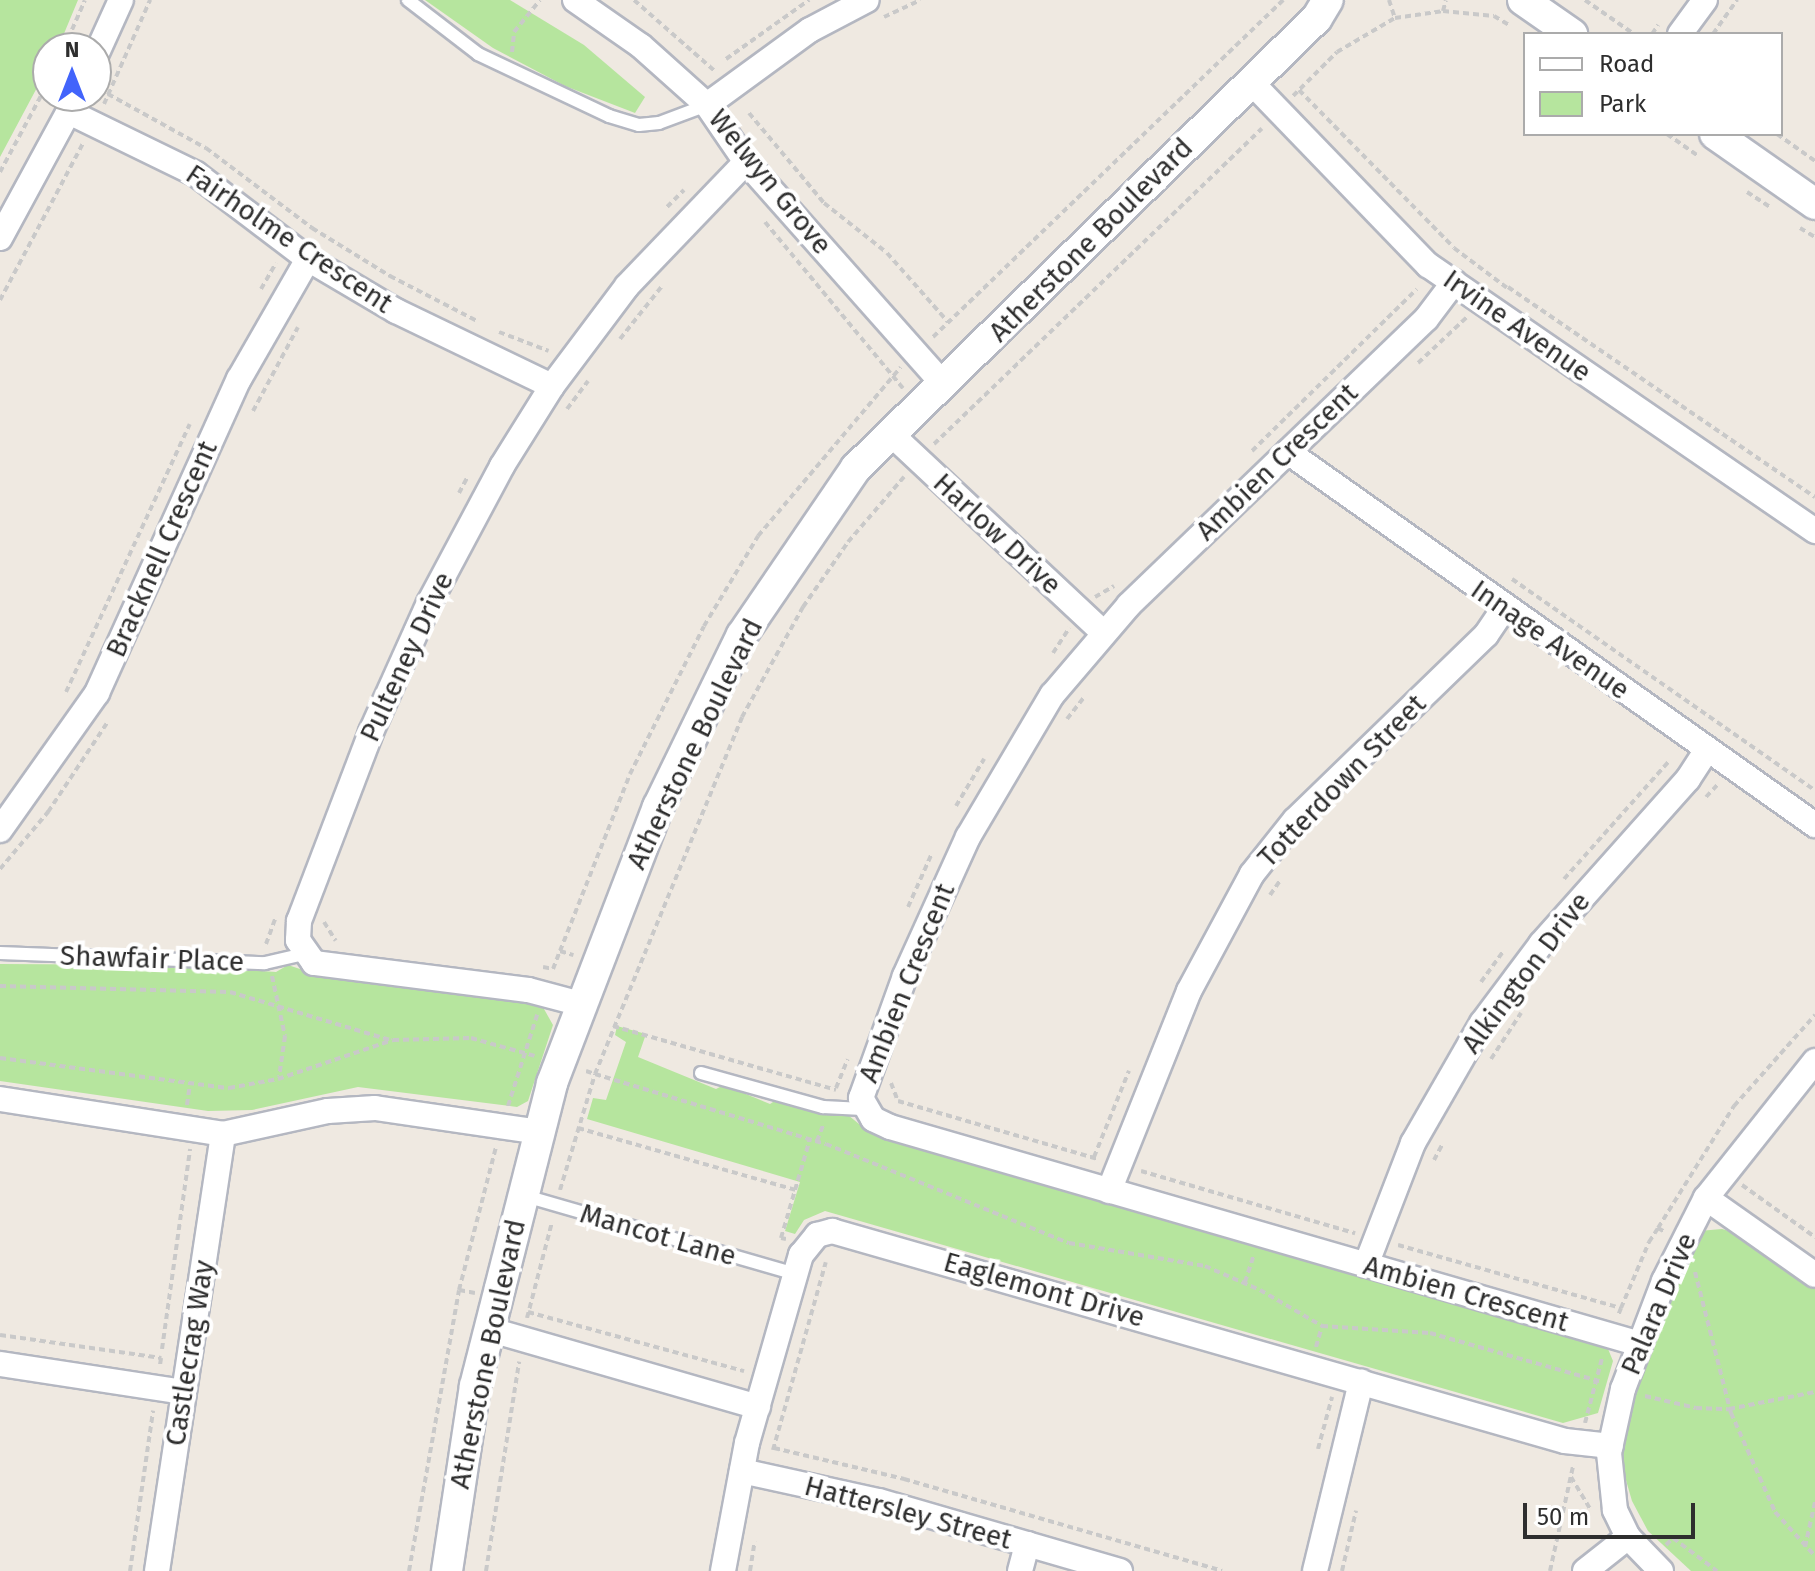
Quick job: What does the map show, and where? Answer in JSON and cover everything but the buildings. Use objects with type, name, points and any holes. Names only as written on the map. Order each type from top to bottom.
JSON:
[{"type":"street","points":[[106,32],[121,0]]},
{"type":"street","name":"Welwyn Grove","points":[[575,0],[641,46],[707,105],[746,162],[944,385]]},
{"type":"street","name":"Atherstone Boulevard","points":[[447,1571],[488,1329],[539,1132],[581,1004],[658,807],[742,635],[856,468],[944,385],[1322,9],[1352,0]]},
{"type":"street","points":[[1681,32],[1705,0]]},
{"type":"street","points":[[707,105],[810,30],[871,11]]},
{"type":"street","points":[[1519,14],[1567,32]]},
{"type":"street","name":"Irvine Avenue","points":[[1251,82],[1415,252],[1492,309],[1815,531]]},
{"type":"street","points":[[0,238],[69,113]]},
{"type":"street","name":"Fairholme Crescent","points":[[69,113],[88,132],[196,174],[308,259],[396,311],[552,386]]},
{"type":"street","points":[[1718,136],[1815,204]]},
{"type":"street","name":"Pulteney Drive","points":[[303,954],[299,921],[371,732],[429,603],[502,466],[552,386],[627,286],[746,162]]},
{"type":"street","name":"Bracknell Crescent","points":[[0,830],[97,693],[239,379],[308,259]]},
{"type":"street","name":"Ambien Crescent","points":[[1454,282],[1426,319],[1104,633],[1029,727],[968,837],[886,1023],[865,1080],[863,1109],[890,1127],[1640,1344]]},
{"type":"street","name":"Harlow Drive","points":[[891,434],[1104,633]]},
{"type":"street","name":"Innage Avenue","points":[[1288,452],[1504,608],[1815,825]]},
{"type":"street","name":"Totterdown Street","points":[[1109,1191],[1189,991],[1252,874],[1295,820],[1486,635],[1504,608]]},
{"type":"street","name":"Alkington Drive","points":[[1366,1265],[1413,1143],[1482,1023],[1541,944],[1688,779],[1707,750]]},
{"type":"street","points":[[303,954],[329,967],[528,990],[581,1004]]},
{"type":"street","name":"Palara Drive","points":[[1661,1571],[1628,1537],[1615,1510],[1611,1446],[1623,1389],[1664,1281],[1815,1061]]},
{"type":"street","points":[[0,1099],[223,1134],[328,1111],[375,1108],[539,1132]]},
{"type":"street","name":"Castlecrag Way","points":[[157,1571],[223,1134]]},
{"type":"street","points":[[1715,1205],[1815,1275]]},
{"type":"street","name":"Eaglemont Drive","points":[[723,1571],[742,1471],[795,1274],[801,1255],[817,1235],[841,1232],[1565,1441],[1611,1446]]},
{"type":"street","points":[[488,1329],[521,1350],[758,1407]]},
{"type":"street","points":[[0,1364],[184,1392]]},
{"type":"street","points":[[1315,1571],[1361,1382]]},
{"type":"street","name":"Hattersley Street","points":[[742,1471],[879,1501],[1120,1571]]},
{"type":"street","points":[[1585,1571],[1628,1537]]},
{"type":"street","points":[[1020,1571],[1027,1544]]},
{"type":"lane","points":[[408,0],[478,54],[639,125],[707,105]]},
{"type":"lane","name":"Shawfair Place","points":[[0,953],[265,963],[303,954]]},
{"type":"lane","points":[[701,1073],[823,1107],[863,1109]]},
{"type":"lane","name":"Mancot Lane","points":[[522,1195],[795,1274]]},
{"type":"path","points":[[71,32],[85,0]]},
{"type":"path","points":[[112,85],[150,0]]},
{"type":"path","points":[[509,69],[514,32],[540,0]]},
{"type":"path","points":[[714,69],[765,26],[809,0]]},
{"type":"path","points":[[871,11],[920,0]]},
{"type":"path","points":[[1389,0],[1395,18],[1443,11],[1494,16],[1519,14]]},
{"type":"path","points":[[1443,11],[1446,0]]},
{"type":"path","points":[[1585,0],[1631,32]]},
{"type":"path","points":[[1714,32],[1737,0]]},
{"type":"path","points":[[1299,90],[1454,248],[1815,497]]},
{"type":"path","points":[[112,96],[206,148],[312,228],[390,276],[482,324]]},
{"type":"path","points":[[755,101],[748,111],[824,203],[887,253],[948,323]]},
{"type":"path","points":[[0,172],[32,112]]},
{"type":"path","points":[[0,300],[99,112]]},
{"type":"path","points":[[69,113],[88,132],[97,148]]},
{"type":"path","points":[[1780,136],[1815,161]]},
{"type":"path","points":[[262,253],[275,262]]},
{"type":"path","points":[[615,345],[667,281]]},
{"type":"path","points":[[1409,371],[1466,317],[1481,326],[1508,287]]},
{"type":"path","points":[[495,331],[549,351]]},
{"type":"path","points":[[560,421],[591,377]]},
{"type":"path","points":[[457,496],[472,470]]},
{"type":"path","points":[[1510,577],[1815,790]]},
{"type":"path","points":[[1060,728],[1094,685]]},
{"type":"path","points":[[1699,804],[1718,784]]},
{"type":"path","points":[[1264,903],[1289,867]]},
{"type":"path","points":[[0,986],[230,992],[393,1040]]},
{"type":"path","points":[[1483,1072],[1525,1008]]},
{"type":"path","points":[[1658,1228],[1734,1106],[1815,1015]]},
{"type":"path","points":[[486,1571],[528,1312],[595,1074],[826,1144],[1069,1243],[1205,1266],[1260,1290],[1322,1326],[1453,1337],[1696,1408],[1729,1409],[1815,1392]]},
{"type":"path","points":[[578,1128],[795,1190]]},
{"type":"path","points":[[1427,1174],[1446,1135]]},
{"type":"path","points":[[162,1349],[190,1148]]},
{"type":"path","points":[[1142,1171],[1147,1156]]},
{"type":"path","points":[[1715,1205],[1741,1184],[1749,1172]]},
{"type":"path","points":[[1741,1184],[1815,1237]]},
{"type":"path","points":[[1398,1245],[1404,1231]]},
{"type":"path","points":[[1697,1257],[1694,1282],[1729,1409],[1775,1512],[1815,1556]]},
{"type":"path","points":[[409,1571],[459,1290]]},
{"type":"path","points":[[528,1312],[744,1371]]},
{"type":"path","points":[[521,1350],[534,1365]]},
{"type":"path","points":[[130,1571],[154,1407]]},
{"type":"path","points":[[774,1448],[904,1479],[1222,1571]]},
{"type":"path","points":[[1550,1571],[1573,1466]]},
{"type":"path","points":[[1805,1547],[1815,1502]]},
{"type":"path","points":[[732,1519],[758,1523],[750,1571]]},
{"type":"green space","points":[[0,0],[78,0],[65,32],[32,32],[32,97],[0,157]]},
{"type":"green space","points":[[425,0],[510,0],[584,45],[645,97],[635,113],[565,86],[493,48]]},
{"type":"green space","points":[[0,964],[169,965],[276,972],[288,965],[309,972],[526,999],[544,1009],[553,1025],[528,1101],[517,1107],[358,1087],[252,1110],[208,1111],[0,1081]]},
{"type":"green space","points":[[617,1026],[646,1034],[638,1057],[716,1089],[724,1085],[770,1104],[776,1100],[848,1115],[859,1124],[1582,1334],[1606,1344],[1613,1361],[1598,1413],[1563,1423],[825,1211],[804,1220],[795,1234],[785,1231],[800,1182],[587,1119],[593,1098],[606,1100],[626,1042],[615,1035]]},
{"type":"green space","points":[[1722,1229],[1736,1233],[1815,1288],[1815,1571],[1691,1571],[1648,1531],[1632,1501],[1619,1456],[1620,1427],[1652,1330],[1699,1231]]}]
